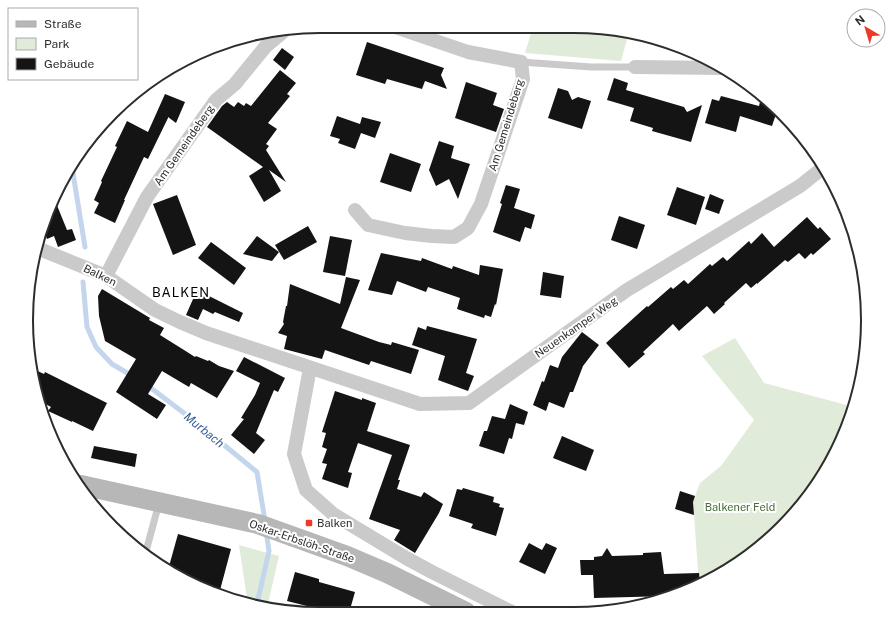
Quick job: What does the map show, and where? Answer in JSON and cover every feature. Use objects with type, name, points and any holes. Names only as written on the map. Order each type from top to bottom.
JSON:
[{"type":"main road","name":"Oskar-Erbslöh-Straße","points":[[86,486],[258,524],[347,556],[387,573],[456,607]]},
{"type":"street","name":"Am Gemeindeberg","points":[[355,210],[368,225],[405,233],[454,237],[468,228],[481,204],[523,79],[521,62],[468,52],[413,33]]},
{"type":"street","name":"Am Gemeindeberg","points":[[106,276],[147,197],[216,100],[236,84],[266,46],[278,36]]},
{"type":"street","points":[[635,67],[711,68]]},
{"type":"street","name":"Neuenkamper Weg","points":[[310,368],[422,405],[469,402],[627,290],[800,186],[819,171]]},
{"type":"street","name":"Balken","points":[[42,250],[106,276],[155,310],[180,322],[206,333],[310,368]]},
{"type":"street","points":[[310,368],[294,454],[306,490],[333,514],[406,558],[502,607]]},
{"type":"lane","name":"Am Gemeindeberg","points":[[521,62],[591,67],[635,67]]},
{"type":"lane","points":[[147,549],[159,502]]},
{"type":"green space","points":[[531,33],[611,35],[627,38],[621,61],[525,53]]},
{"type":"green space","name":"Balkener Feld","points":[[735,338],[764,383],[848,405],[839,430],[823,464],[802,495],[790,509],[749,548],[718,569],[699,578],[693,501],[700,483],[721,466],[754,420],[702,356]]},
{"type":"green space","points":[[239,545],[279,556],[268,602],[247,597]]},
{"type":"building","points":[[367,42],[444,68],[441,75],[447,89],[425,81],[422,89],[387,79],[385,84],[356,75]]},
{"type":"building","points":[[282,48],[294,57],[285,70],[273,60]]},
{"type":"building","points":[[280,70],[296,83],[287,94],[290,96],[268,123],[277,129],[266,144],[269,146],[266,150],[286,182],[269,170],[281,191],[264,202],[249,176],[263,167],[207,127],[222,106],[227,102],[234,107],[238,102],[244,106],[246,103],[251,106]]},
{"type":"building","points":[[614,78],[628,83],[626,90],[684,107],[687,112],[702,105],[691,142],[652,131],[653,128],[630,121],[634,108],[607,100]]},
{"type":"building","points":[[466,82],[497,93],[493,105],[504,109],[496,132],[455,118]]},
{"type":"building","points":[[558,88],[568,91],[572,100],[578,97],[591,101],[582,129],[548,118]]},
{"type":"building","points":[[165,94],[185,102],[176,123],[168,117],[148,159],[144,157],[115,223],[94,213],[99,203],[94,200],[117,147],[115,146],[127,121],[148,132]]},
{"type":"building","points":[[721,96],[759,106],[760,102],[775,116],[772,126],[740,116],[736,132],[705,123],[712,99],[719,101]]},
{"type":"building","points":[[337,116],[360,124],[362,117],[381,122],[375,138],[361,133],[355,149],[338,143],[340,139],[330,136]]},
{"type":"building","points":[[439,141],[454,146],[451,158],[470,164],[458,199],[449,179],[436,186],[429,170]]},
{"type":"building","points":[[390,153],[421,164],[411,192],[380,182]]},
{"type":"building","points":[[506,185],[520,189],[514,208],[535,215],[531,229],[525,227],[520,242],[493,232],[502,204],[500,203]]},
{"type":"building","points":[[677,187],[705,197],[696,225],[667,215]]},
{"type":"building","points":[[710,194],[724,200],[719,214],[705,209]]},
{"type":"building","points":[[177,195],[196,245],[173,255],[153,204]]},
{"type":"building","points":[[57,206],[67,230],[72,229],[76,240],[58,247],[54,236],[47,239],[46,236],[48,228]]},
{"type":"building","points":[[619,216],[645,225],[637,249],[611,240]]},
{"type":"building","points":[[807,217],[818,229],[820,227],[831,239],[813,255],[811,253],[805,259],[799,253],[788,262],[785,260],[751,288],[746,283],[714,314],[707,306],[679,331],[673,324],[643,352],[645,354],[629,368],[606,343],[647,306],[648,307],[671,287],[673,289],[684,280],[688,284],[710,264],[712,266],[723,257],[727,261],[749,241],[751,244],[762,233],[774,247]]},
{"type":"building","points":[[308,226],[317,242],[284,260],[275,245]]},
{"type":"building","points":[[257,236],[279,252],[272,261],[243,254]]},
{"type":"building","points":[[330,236],[352,240],[345,276],[323,272]]},
{"type":"building","points":[[211,242],[246,268],[234,285],[198,258]]},
{"type":"building","points":[[381,253],[421,261],[422,258],[452,269],[453,266],[479,275],[480,265],[503,269],[496,305],[495,304],[491,317],[485,315],[484,318],[457,309],[460,298],[428,287],[426,292],[397,281],[392,295],[368,290]]},
{"type":"building","points":[[543,272],[564,276],[561,298],[540,295]]},
{"type":"building","points":[[346,277],[360,280],[341,328],[379,342],[391,345],[392,342],[419,350],[411,374],[371,361],[369,365],[325,350],[322,359],[284,349],[287,336],[278,333],[284,324],[283,322],[290,284],[340,304]]},
{"type":"building","points":[[102,289],[150,318],[149,320],[164,328],[160,335],[195,357],[209,360],[219,366],[234,371],[217,398],[191,383],[189,387],[162,371],[148,394],[166,405],[157,419],[116,392],[136,359],[105,341],[99,316],[98,296]]},
{"type":"building","points":[[197,290],[243,313],[239,322],[215,312],[213,314],[203,309],[198,320],[186,315]]},
{"type":"building","points":[[427,326],[477,339],[466,373],[474,376],[468,391],[438,380],[445,356],[412,345],[418,327],[426,330]]},
{"type":"building","points":[[582,332],[599,345],[583,366],[573,392],[570,392],[564,408],[549,402],[546,411],[533,405],[550,365],[558,368],[562,357]]},
{"type":"building","points":[[244,357],[285,378],[278,392],[274,390],[256,433],[265,440],[254,454],[231,435],[244,419],[241,418],[255,395],[260,383],[236,371]]},
{"type":"building","points":[[38,371],[44,374],[45,372],[107,403],[93,431],[48,411],[51,407],[46,404]]},
{"type":"building","points":[[335,391],[376,403],[367,431],[410,445],[398,480],[400,480],[397,489],[421,497],[424,492],[443,504],[415,553],[394,540],[400,530],[369,519],[392,455],[358,443],[348,472],[352,473],[348,488],[322,479],[327,464],[322,463],[327,449],[322,447],[326,433],[322,432]]},
{"type":"building","points":[[510,404],[528,412],[524,425],[516,423],[512,439],[509,438],[504,454],[479,446],[484,431],[487,431],[492,416],[505,419]]},
{"type":"building","points":[[562,436],[594,450],[586,471],[553,458]]},
{"type":"building","points":[[94,446],[137,454],[135,467],[91,458]]},
{"type":"building","points":[[463,488],[494,497],[493,502],[500,504],[499,507],[504,508],[496,536],[471,528],[473,524],[449,516],[457,489],[462,490]]},
{"type":"building","points":[[680,491],[695,496],[693,502],[694,515],[675,509]]},
{"type":"building","points":[[178,534],[231,549],[220,589],[169,565]]},
{"type":"building","points":[[529,543],[542,550],[546,543],[557,548],[545,574],[519,562]]},
{"type":"building","points":[[607,548],[612,556],[643,555],[643,553],[661,552],[664,574],[699,573],[699,578],[666,592],[650,597],[594,598],[593,575],[581,575],[580,560],[594,560],[594,557],[602,556]]},
{"type":"building","points":[[295,572],[319,579],[319,582],[355,592],[351,607],[309,606],[287,601]]},
{"type":"waterway","name":"Murbach","points":[[73,173],[85,247]]},
{"type":"waterway","name":"Murbach","points":[[83,282],[87,327],[96,347],[112,364],[134,377]]},
{"type":"waterway","name":"Murbach","points":[[147,385],[201,426],[257,472],[265,521]]},
{"type":"waterway","name":"Murbach","points":[[258,600],[269,551],[266,531]]},
{"type":"place","name":"Balken","points":[[309,523]]},
{"type":"district","name":"BALKEN","points":[[181,292]]}]
